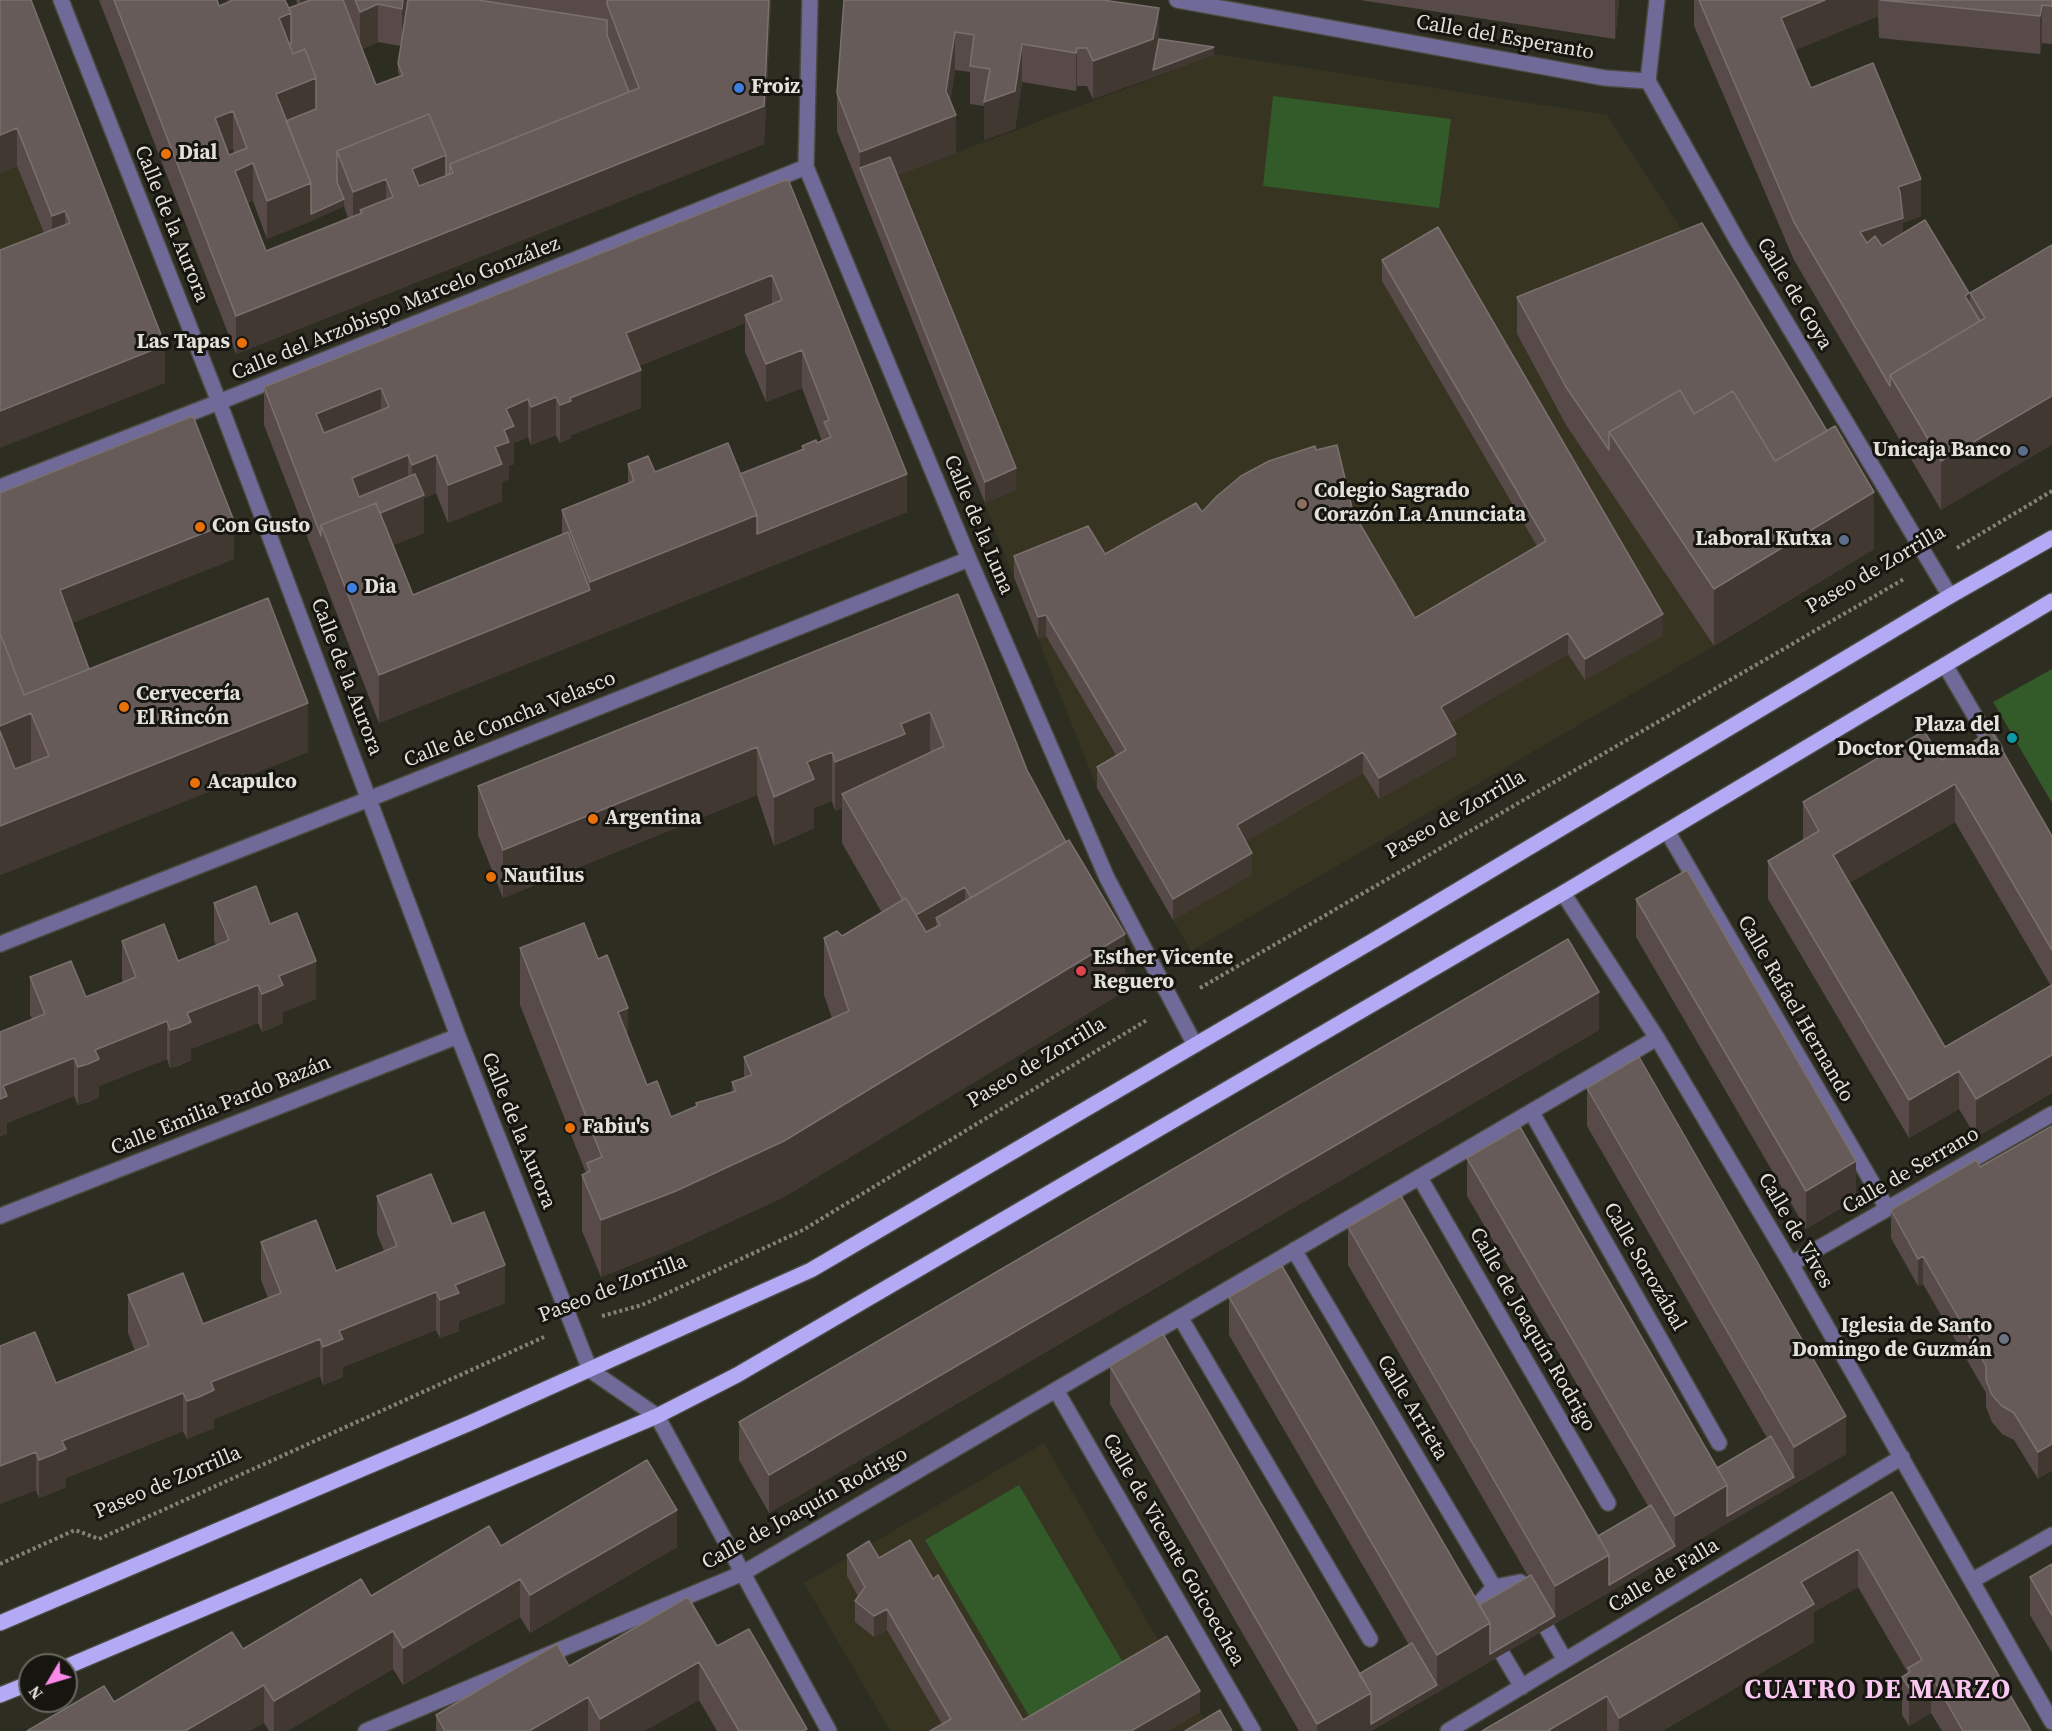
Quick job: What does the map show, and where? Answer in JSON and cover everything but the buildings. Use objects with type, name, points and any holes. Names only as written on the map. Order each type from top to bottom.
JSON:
[{"type":"main road","points":[[0,1623],[590,1370],[811,1270],[1195,1045],[1950,596],[2052,538]]},
{"type":"main road","points":[[78,1662],[657,1416],[737,1375],[1667,831],[2052,601]]},
{"type":"main road","points":[[0,1695],[18,1688]]},
{"type":"street","name":"Calle de la Aurora","points":[[61,0],[219,402],[458,1036],[590,1370]]},
{"type":"street","name":"Calle de la Luna","points":[[810,0],[806,167],[969,559],[1107,878],[1195,1045]]},
{"type":"street","name":"Calle del Esperanto","points":[[1177,0],[1605,78],[1648,81]]},
{"type":"street","points":[[1648,81],[1657,0]]},
{"type":"street","name":"Calle de Goya","points":[[1648,81],[1738,242],[1950,596]]},
{"type":"street","name":"Calle del Arzobispo Marcelo González","points":[[0,487],[219,402],[806,167]]},
{"type":"street","name":"Calle de Concha Velasco","points":[[0,944],[969,559]]},
{"type":"street","points":[[1945,665],[2000,759]]},
{"type":"street","name":"Calle Rafael Hernando","points":[[1667,831],[1887,1208]]},
{"type":"street","name":"Calle de Vives","points":[[1563,892],[1657,1038],[1791,1264],[2052,1722]]},
{"type":"street","name":"Calle Emilia Pardo Bazán","points":[[0,1216],[458,1036]]},
{"type":"street","name":"Calle de Joaquín Rodrigo","points":[[366,1731],[743,1573],[1657,1038]]},
{"type":"street","name":"Calle Sorozábal","points":[[1532,1113],[1719,1443]]},
{"type":"street","name":"Calle de Serrano","points":[[1791,1264],[2052,1114]]},
{"type":"street","name":"Calle de Joaquín Rodrigo","points":[[1420,1178],[1608,1503]]},
{"type":"street","name":"Calle Arrieta","points":[[1294,1250],[1494,1587]]},
{"type":"street","points":[[1180,1317],[1370,1639]]},
{"type":"street","points":[[590,1370],[657,1416],[829,1731]]},
{"type":"street","name":"Calle de Vicente Goicoechea","points":[[1056,1390],[1253,1731]]},
{"type":"street","name":"Calle de Falla","points":[[1448,1731],[1902,1457]]},
{"type":"street","points":[[1973,1580],[2052,1535]]},
{"type":"street","points":[[1521,1686],[1474,1608],[1494,1587],[1520,1582],[1565,1660]]},
{"type":"path","name":"Paseo de Zorrilla","points":[[0,1564],[75,1530],[99,1539],[572,1324],[642,1305],[802,1230],[1173,1004],[2052,491]]},
{"type":"shaded area","name":"Colegio Sagrado Corazón La Anunciata","points":[[1217,54],[1607,115],[1702,261],[1517,335],[1566,425],[1714,646],[1191,951],[1097,788],[860,189]]},
{"type":"shaded area","points":[[17,166],[52,253],[0,288],[0,173]]},
{"type":"shaded area","points":[[1044,1443],[1211,1731],[890,1731],[804,1583]]},
{"type":"green space","points":[[1273,96],[1451,119],[1439,208],[1263,186]]},
{"type":"green space","points":[[2052,669],[2052,803],[1993,702]]},
{"type":"green space","points":[[1019,1485],[1128,1671],[1035,1726],[925,1540]]},
{"type":"place","name":"Froiz","points":[[739,88]]},
{"type":"place","name":"Dial","points":[[166,154]]},
{"type":"place","name":"Las Tapas","points":[[242,343]]},
{"type":"place","name":"Unicaja Banco","points":[[2023,451]]},
{"type":"place","name":"Colegio Sagrado Corazón La Anunciata","points":[[1302,504]]},
{"type":"place","name":"Con Gusto","points":[[200,527]]},
{"type":"place","name":"Laboral Kutxa","points":[[1844,540]]},
{"type":"place","name":"Dia","points":[[352,588]]},
{"type":"place","name":"Cervecería El Rincón","points":[[124,707]]},
{"type":"place","name":"Plaza del Doctor Quemada","points":[[2012,738]]},
{"type":"place","name":"Acapulco","points":[[195,783]]},
{"type":"place","name":"Argentina","points":[[593,819]]},
{"type":"place","name":"Nautilus","points":[[491,877]]},
{"type":"place","name":"Esther Vicente Reguero","points":[[1081,971]]},
{"type":"place","name":"Fabiu's","points":[[570,1128]]},
{"type":"place","name":"Iglesia de Santo Domingo de Guzmán","points":[[2004,1339]]},
{"type":"district","name":"CUATRO DE MARZO","points":[[1878,1691]]}]
